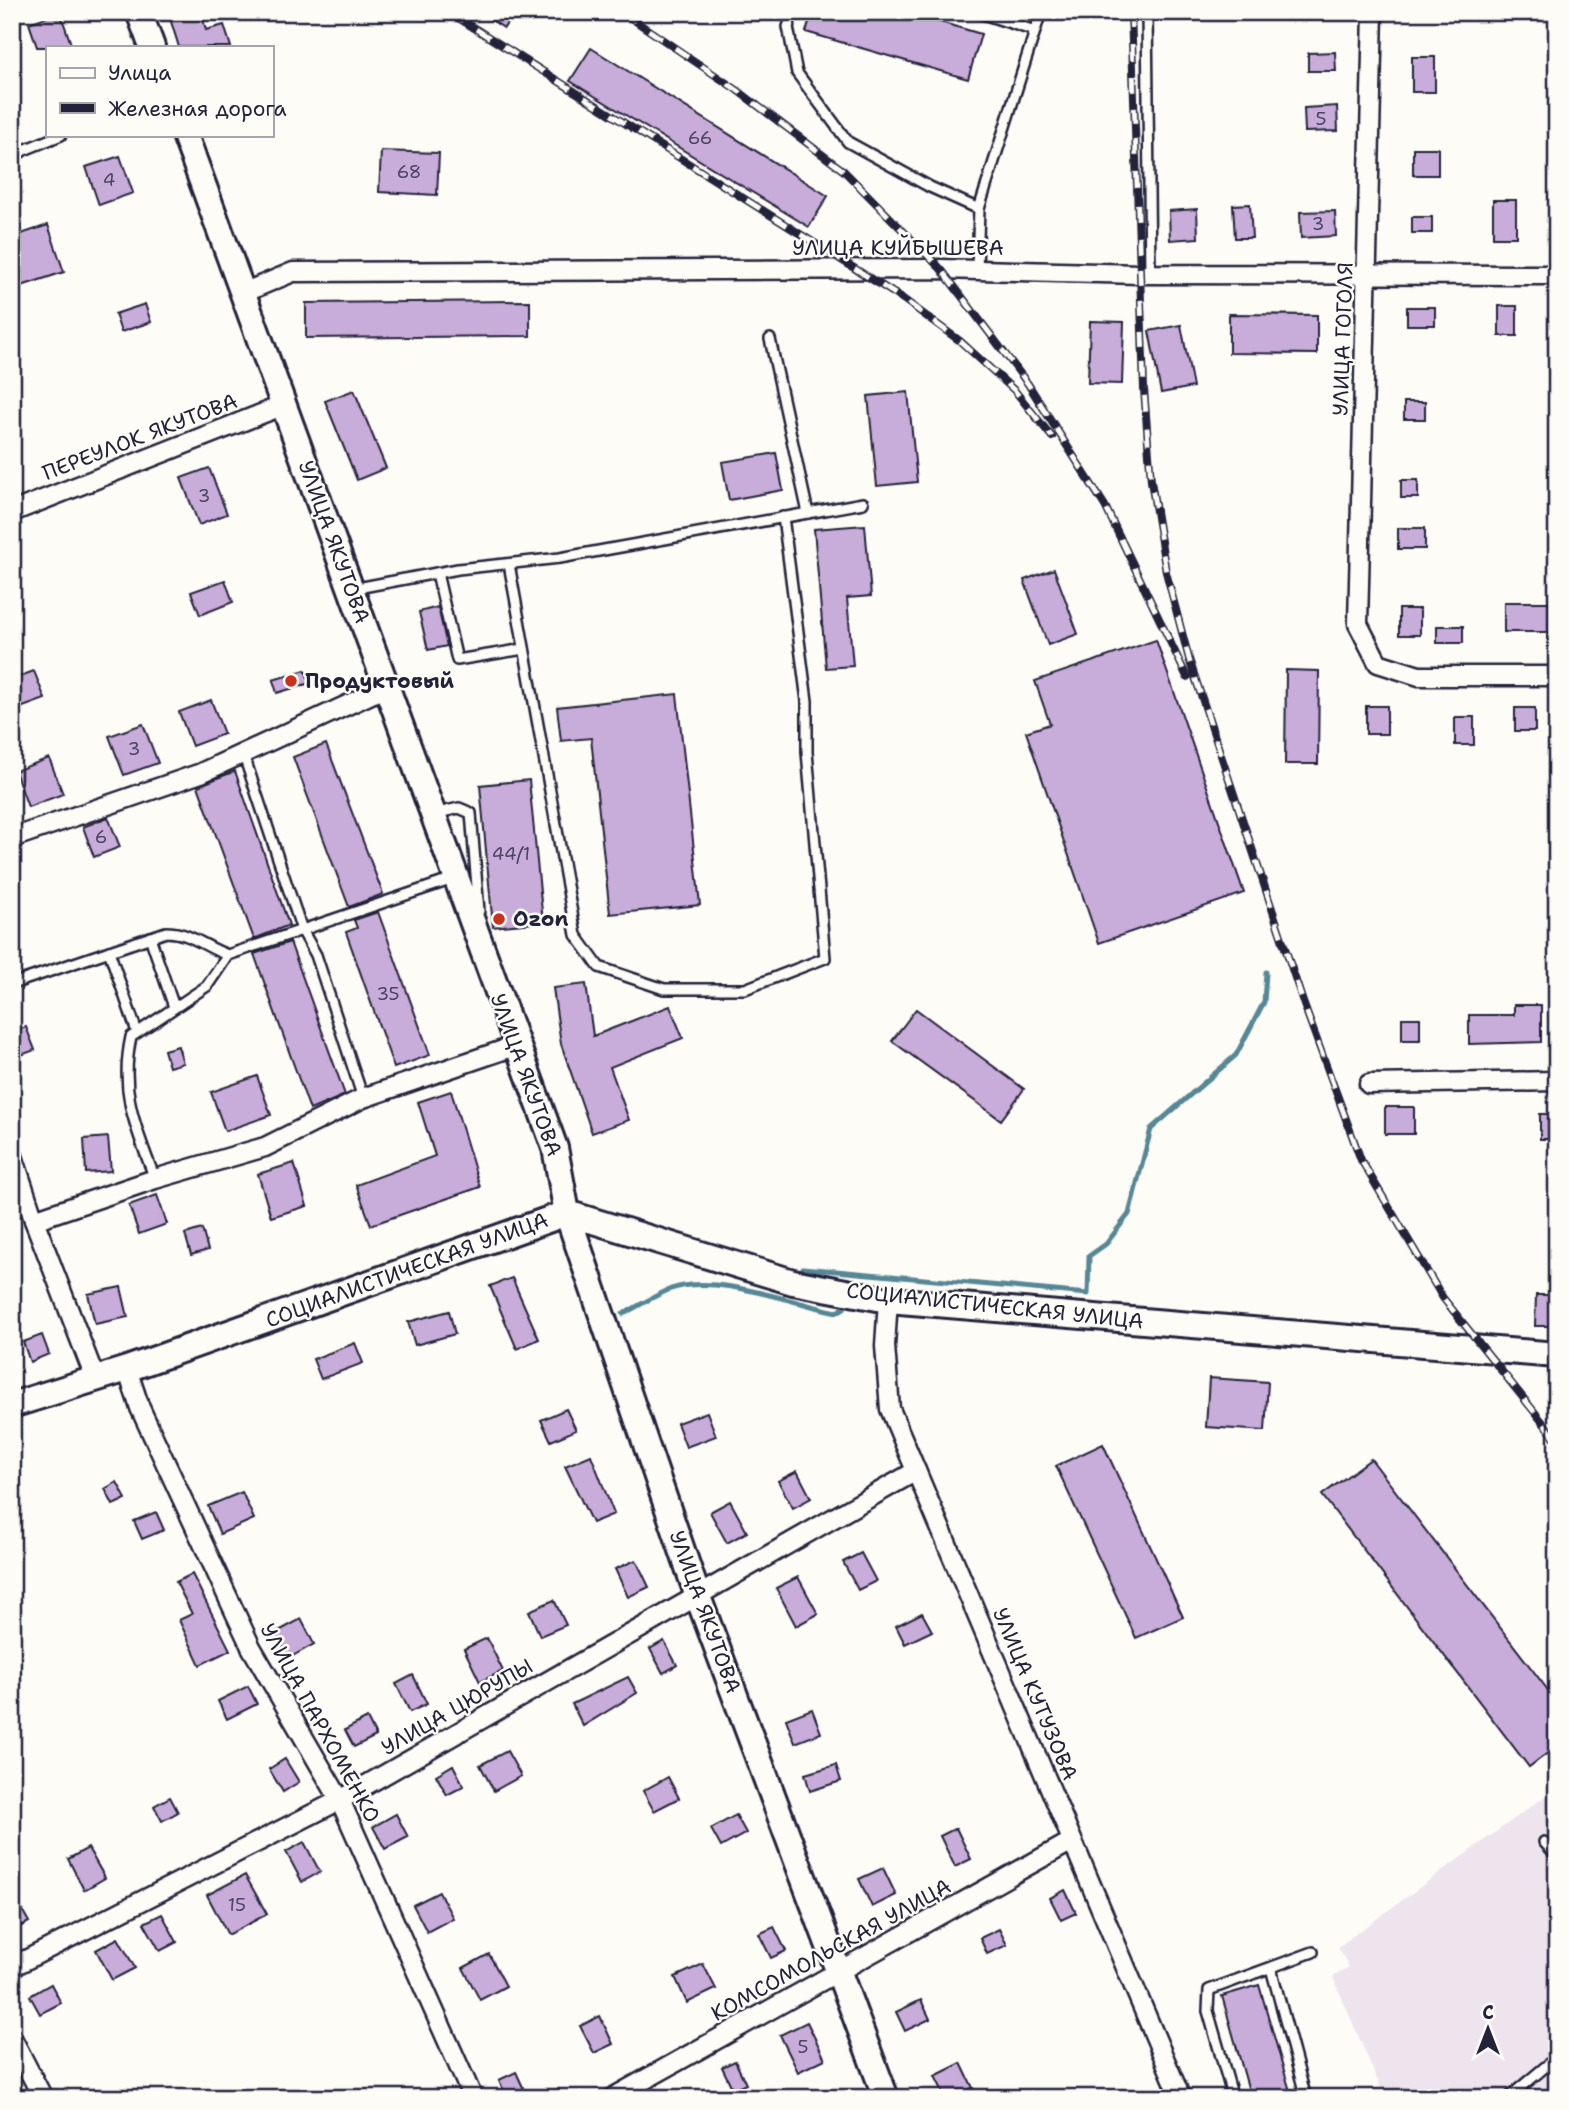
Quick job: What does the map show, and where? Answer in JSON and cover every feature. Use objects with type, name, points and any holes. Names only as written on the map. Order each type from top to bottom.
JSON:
[{"type":"street","points":[[139,12],[152,46]]},
{"type":"street","name":"УЛИЦА ГОГОЛЯ","points":[[1373,12],[1358,624],[1378,663],[1419,676],[1557,676]]},
{"type":"street","name":"УЛИЦА ЯКУТОВА","points":[[184,136],[515,1046],[555,1148],[567,1213],[698,1597],[886,2098]]},
{"type":"street","name":"УЛИЦА КУЙБЫШЕВА","points":[[243,293],[293,272],[976,270],[1150,274],[1557,275]]},
{"type":"street","name":"ПЕРЕУЛОК ЯКУТОВА","points":[[12,512],[284,405]]},
{"type":"street","points":[[12,838],[201,773],[386,687]]},
{"type":"street","points":[[34,1220],[155,1179],[265,1147],[363,1098],[515,1046]]},
{"type":"street","points":[[1368,1084],[1557,1081]]},
{"type":"street","points":[[12,1153],[34,1220],[95,1378]]},
{"type":"street","name":"СОЦИАЛИСТИЧЕСКАЯ УЛИЦА","points":[[12,1405],[127,1370],[567,1213],[793,1282],[888,1300],[1557,1355]]},
{"type":"street","name":"УЛИЦА КУТУЗОВА","points":[[888,1300],[885,1346],[890,1409],[1181,2098]]},
{"type":"street","name":"УЛИЦА ПАРХОМЕНКО","points":[[127,1370],[140,1408],[251,1647],[340,1800],[473,2098]]},
{"type":"street","name":"УЛИЦА ЦЮРУПЫ","points":[[12,1966],[340,1800],[916,1471]]},
{"type":"street","name":"КОМСОМОЛЬСКАЯ УЛИЦА","points":[[612,2098],[1072,1841]]},
{"type":"street","points":[[12,2038],[43,2098]]},
{"type":"lane","points":[[793,12],[788,27],[797,74],[848,142],[930,187],[979,209]]},
{"type":"lane","points":[[977,12],[1035,31]]},
{"type":"lane","points":[[976,270],[979,209],[1041,12]]},
{"type":"lane","points":[[1147,12],[1150,274]]},
{"type":"lane","points":[[12,159],[24,150],[59,136]]},
{"type":"lane","points":[[770,339],[808,513]]},
{"type":"lane","points":[[351,589],[437,573],[560,558],[863,503]]},
{"type":"lane","points":[[509,564],[576,934],[599,967],[664,989],[745,989],[825,958],[807,752],[807,701],[783,517]]},
{"type":"lane","points":[[437,573],[457,660],[524,649]]},
{"type":"lane","points":[[243,753],[302,930],[316,955],[363,1098]]},
{"type":"lane","points":[[432,814],[459,808],[471,813],[482,952]]},
{"type":"lane","points":[[155,1179],[130,1112],[127,1056],[131,1037],[207,986],[228,954],[456,878]]},
{"type":"lane","points":[[12,984],[150,937],[179,932],[228,954]]},
{"type":"lane","points":[[150,937],[174,1007]]},
{"type":"lane","points":[[109,951],[137,1032]]},
{"type":"lane","points":[[1544,1842],[1557,1856]]},
{"type":"lane","points":[[1233,2098],[1208,2011],[1209,1990],[1313,1952]]},
{"type":"lane","points":[[1270,1968],[1306,2098]]},
{"type":"lane","points":[[1508,2098],[1557,2057]]},
{"type":"shaded area","points":[[1548,1794],[1557,1803],[1557,2098],[1385,2098],[1333,1977],[1349,1967],[1338,1947]]},
{"type":"building","points":[[60,12],[72,46],[37,47],[29,23]]},
{"type":"building","points":[[168,12],[201,12],[206,30],[224,25],[231,46],[179,46]]},
{"type":"building","points":[[479,12],[514,12],[504,28]]},
{"type":"building","points":[[812,12],[906,12],[981,34],[968,79],[806,32]]},
{"type":"building","points":[[591,48],[828,196],[809,227],[570,81]]},
{"type":"building","points":[[1335,52],[1336,71],[1308,71],[1308,53]]},
{"type":"building","points":[[1412,57],[1435,57],[1435,92],[1412,92]]},
{"type":"building","points":[[1337,106],[1338,131],[1305,132],[1304,108]]},
{"type":"building","points":[[1413,148],[1438,148],[1438,175],[1413,175]]},
{"type":"building","points":[[381,151],[439,153],[437,195],[379,192]]},
{"type":"building","points":[[120,156],[133,193],[99,205],[86,167]]},
{"type":"building","points":[[1493,200],[1516,200],[1516,237],[1493,237]]},
{"type":"building","points":[[1250,204],[1252,238],[1235,238],[1233,205]]},
{"type":"building","points":[[1197,209],[1198,238],[1170,240],[1169,211]]},
{"type":"building","points":[[1335,211],[1336,236],[1301,238],[1300,212]]},
{"type":"building","points":[[1412,217],[1432,217],[1432,233],[1412,233]]},
{"type":"building","points":[[48,225],[64,272],[12,289],[12,237]]},
{"type":"building","points":[[530,301],[530,336],[306,338],[306,303]]},
{"type":"building","points":[[145,304],[151,322],[121,332],[115,314]]},
{"type":"building","points":[[1499,306],[1517,306],[1517,336],[1499,336]]},
{"type":"building","points":[[1407,307],[1435,307],[1435,325],[1407,325]]},
{"type":"building","points":[[1229,314],[1317,315],[1317,354],[1229,353]]},
{"type":"building","points":[[1090,321],[1124,322],[1122,384],[1088,383]]},
{"type":"building","points":[[1181,325],[1193,387],[1161,393],[1149,331]]},
{"type":"building","points":[[354,390],[386,468],[357,480],[325,401]]},
{"type":"building","points":[[908,392],[917,482],[877,486],[868,396]]},
{"type":"building","points":[[1404,402],[1425,402],[1425,419],[1404,419]]},
{"type":"building","points":[[776,453],[783,490],[729,500],[722,462]]},
{"type":"building","points":[[209,468],[227,514],[199,525],[181,478]]},
{"type":"building","points":[[1401,480],[1418,480],[1418,498],[1401,498]]},
{"type":"building","points":[[865,525],[871,596],[847,598],[853,666],[826,668],[814,529]]},
{"type":"building","points":[[1398,528],[1425,528],[1425,549],[1398,549]]},
{"type":"building","points":[[1054,569],[1078,634],[1048,645],[1024,580]]},
{"type":"building","points":[[225,580],[233,602],[200,615],[191,592]]},
{"type":"building","points":[[1504,602],[1557,602],[1557,632],[1504,632]]},
{"type":"building","points":[[438,607],[447,646],[428,650],[419,612]]},
{"type":"building","points":[[1399,609],[1420,609],[1420,635],[1399,635]]},
{"type":"building","points":[[1437,626],[1463,626],[1463,643],[1437,643]]},
{"type":"building","points":[[1156,640],[1244,893],[1099,943],[1026,732],[1050,724],[1035,681]]},
{"type":"building","name":"Продуктовый","points":[[305,670],[310,683],[277,693],[273,680]]},
{"type":"building","points":[[1286,670],[1319,671],[1318,764],[1285,764]]},
{"type":"building","points":[[34,671],[45,699],[12,711],[12,679]]},
{"type":"building","points":[[677,694],[700,905],[610,914],[591,738],[561,741],[557,707]]},
{"type":"building","points":[[211,700],[224,734],[192,746],[179,712]]},
{"type":"building","points":[[1366,706],[1387,706],[1387,734],[1366,734]]},
{"type":"building","points":[[1515,708],[1535,708],[1535,731],[1515,731]]},
{"type":"building","points":[[1455,717],[1474,717],[1474,745],[1455,745]]},
{"type":"building","points":[[143,724],[158,763],[124,775],[109,736]]},
{"type":"building","points":[[326,744],[383,894],[349,907],[293,757]]},
{"type":"building","points":[[49,758],[63,794],[28,807],[15,771]]},
{"type":"building","points":[[235,771],[289,925],[254,939],[198,786]]},
{"type":"building","points":[[529,780],[543,922],[493,927],[480,785]]},
{"type":"building","points":[[108,817],[120,847],[94,857],[83,827]]},
{"type":"building","points":[[378,912],[430,1055],[394,1068],[346,932],[357,928],[354,920]]},
{"type":"building","points":[[290,942],[345,1095],[310,1110],[254,954]]},
{"type":"building","points":[[586,984],[593,1036],[670,1006],[683,1038],[610,1067],[629,1120],[592,1133],[561,1044],[553,988]]},
{"type":"building","points":[[1514,1005],[1541,1005],[1541,1042],[1469,1044],[1469,1015],[1514,1015]]},
{"type":"building","points":[[916,1009],[1024,1089],[1001,1120],[892,1041]]},
{"type":"building","points":[[1402,1018],[1420,1018],[1420,1040],[1402,1040]]},
{"type":"building","points":[[26,1027],[35,1050],[12,1058],[12,1032]]},
{"type":"building","points":[[178,1046],[183,1063],[169,1067],[164,1050]]},
{"type":"building","points":[[257,1076],[271,1115],[225,1131],[211,1092]]},
{"type":"building","points":[[451,1091],[480,1187],[371,1225],[356,1185],[435,1156],[418,1102]]},
{"type":"building","points":[[1385,1107],[1414,1107],[1414,1134],[1385,1134]]},
{"type":"building","points":[[1540,1114],[1557,1114],[1557,1139],[1540,1139]]},
{"type":"building","points":[[108,1137],[111,1171],[86,1173],[84,1139]]},
{"type":"building","points":[[294,1163],[307,1206],[271,1217],[258,1174]]},
{"type":"building","points":[[157,1195],[167,1224],[139,1234],[129,1205]]},
{"type":"building","points":[[202,1229],[208,1250],[191,1255],[185,1234]]},
{"type":"building","points":[[512,1278],[539,1339],[517,1349],[490,1286]]},
{"type":"building","points":[[121,1287],[128,1317],[95,1324],[88,1294]]},
{"type":"building","points":[[1536,1295],[1557,1295],[1557,1326],[1535,1326]]},
{"type":"building","points":[[449,1311],[455,1334],[415,1345],[408,1322]]},
{"type":"building","points":[[42,1335],[49,1354],[30,1362],[23,1342]]},
{"type":"building","points":[[355,1343],[363,1363],[321,1379],[313,1359]]},
{"type":"building","points":[[1209,1378],[1268,1382],[1265,1431],[1206,1427]]},
{"type":"building","points":[[566,1409],[576,1430],[551,1441],[541,1420]]},
{"type":"building","points":[[707,1412],[716,1436],[686,1447],[677,1423]]},
{"type":"building","points":[[1103,1444],[1183,1617],[1136,1638],[1056,1466]]},
{"type":"building","points":[[591,1455],[614,1514],[592,1523],[565,1466]]},
{"type":"building","points":[[1371,1459],[1557,1702],[1557,1746],[1529,1767],[1322,1495]]},
{"type":"building","points":[[797,1471],[811,1498],[793,1508],[778,1481]]},
{"type":"building","points":[[117,1482],[126,1499],[113,1505],[105,1489]]},
{"type":"building","points":[[242,1492],[254,1519],[220,1534],[208,1506]]},
{"type":"building","points":[[730,1501],[747,1532],[727,1543],[710,1512]]},
{"type":"building","points":[[156,1512],[164,1530],[142,1539],[134,1521]]},
{"type":"building","points":[[861,1553],[876,1581],[858,1590],[843,1562]]},
{"type":"building","points":[[636,1560],[649,1587],[628,1597],[615,1569]]},
{"type":"building","points":[[192,1574],[230,1650],[200,1665],[179,1620],[192,1614],[176,1582]]},
{"type":"building","points":[[798,1577],[818,1614],[796,1626],[776,1588]]},
{"type":"building","points":[[554,1600],[566,1625],[540,1636],[529,1611]]},
{"type":"building","points":[[922,1613],[932,1631],[905,1644],[896,1626]]},
{"type":"building","points":[[301,1619],[314,1644],[289,1658],[275,1633]]},
{"type":"building","points":[[487,1638],[503,1671],[480,1682],[464,1649]]},
{"type":"building","points":[[664,1641],[677,1665],[663,1673],[650,1649]]},
{"type":"building","points":[[413,1675],[427,1704],[410,1712],[396,1684]]},
{"type":"building","points":[[628,1677],[637,1693],[583,1726],[572,1704]]},
{"type":"building","points":[[248,1686],[257,1704],[227,1719],[218,1701]]},
{"type":"building","points":[[812,1709],[821,1733],[795,1743],[786,1719]]},
{"type":"building","points":[[367,1718],[376,1736],[354,1747],[345,1730]]},
{"type":"building","points":[[507,1751],[521,1776],[494,1791],[480,1765]]},
{"type":"building","points":[[285,1759],[299,1782],[283,1792],[269,1769]]},
{"type":"building","points":[[453,1765],[464,1786],[447,1795],[436,1775]]},
{"type":"building","points":[[836,1765],[841,1781],[810,1791],[805,1774]]},
{"type":"building","points":[[668,1777],[679,1798],[654,1811],[643,1791]]},
{"type":"building","points":[[170,1797],[178,1812],[162,1821],[154,1806]]},
{"type":"building","points":[[396,1814],[408,1837],[385,1849],[373,1827]]},
{"type":"building","points":[[736,1815],[746,1833],[721,1847],[711,1829]]},
{"type":"building","points":[[956,1828],[971,1859],[955,1867],[940,1836]]},
{"type":"building","points":[[304,1842],[320,1872],[302,1882],[286,1852]]},
{"type":"building","points":[[88,1848],[105,1878],[84,1890],[68,1859]]},
{"type":"building","points":[[883,1868],[896,1895],[872,1907],[859,1879]]},
{"type":"building","points":[[245,1875],[267,1914],[228,1935],[207,1895]]},
{"type":"building","points":[[1065,1890],[1076,1913],[1061,1920],[1050,1898]]},
{"type":"building","points":[[12,1892],[29,1922],[12,1931]]},
{"type":"building","points":[[439,1892],[453,1918],[427,1932],[413,1905]]},
{"type":"building","points":[[162,1914],[177,1942],[160,1951],[144,1923]]},
{"type":"building","points":[[774,1927],[786,1951],[771,1958],[759,1934]]},
{"type":"building","points":[[999,1929],[1007,1945],[987,1954],[980,1938]]},
{"type":"building","points":[[118,1938],[135,1968],[112,1980],[96,1950]]},
{"type":"building","points":[[489,1954],[506,1986],[480,2000],[463,1968]]},
{"type":"building","points":[[703,1964],[716,1989],[687,2003],[675,1977]]},
{"type":"building","points":[[51,1984],[61,2003],[40,2014],[30,1996]]},
{"type":"building","points":[[1259,1985],[1292,2098],[1251,2098],[1222,1996]]},
{"type":"building","points":[[921,2000],[930,2019],[905,2031],[896,2012]]},
{"type":"building","points":[[600,2016],[613,2044],[594,2053],[580,2026]]},
{"type":"building","points":[[807,2022],[825,2059],[798,2072],[780,2035]]},
{"type":"building","points":[[735,2061],[746,2084],[733,2090],[722,2067]]},
{"type":"building","points":[[961,2063],[973,2088],[946,2098],[935,2076]]},
{"type":"building","points":[[516,2072],[528,2098],[507,2098],[499,2080]]},
{"type":"waterway","points":[[803,1268],[1088,1294],[1089,1256],[1106,1244],[1129,1214],[1151,1129],[1236,1055],[1264,1002],[1266,972]]},
{"type":"waterway","points":[[623,1314],[665,1291],[689,1285],[753,1291],[837,1312],[844,1308]]},
{"type":"railway","points":[[449,12],[903,299],[960,341],[1015,391],[1052,437]]},
{"type":"railway","points":[[622,12],[737,90],[844,171],[941,269],[1028,384],[1105,506],[1187,677]]},
{"type":"railway","points":[[1131,12],[1144,389],[1151,481],[1166,572],[1189,659],[1304,1005],[1361,1160],[1443,1298],[1557,1440]]},
{"type":"place","name":"Продуктовый","points":[[291,681]]},
{"type":"place","name":"Ozon","points":[[499,919]]}]
